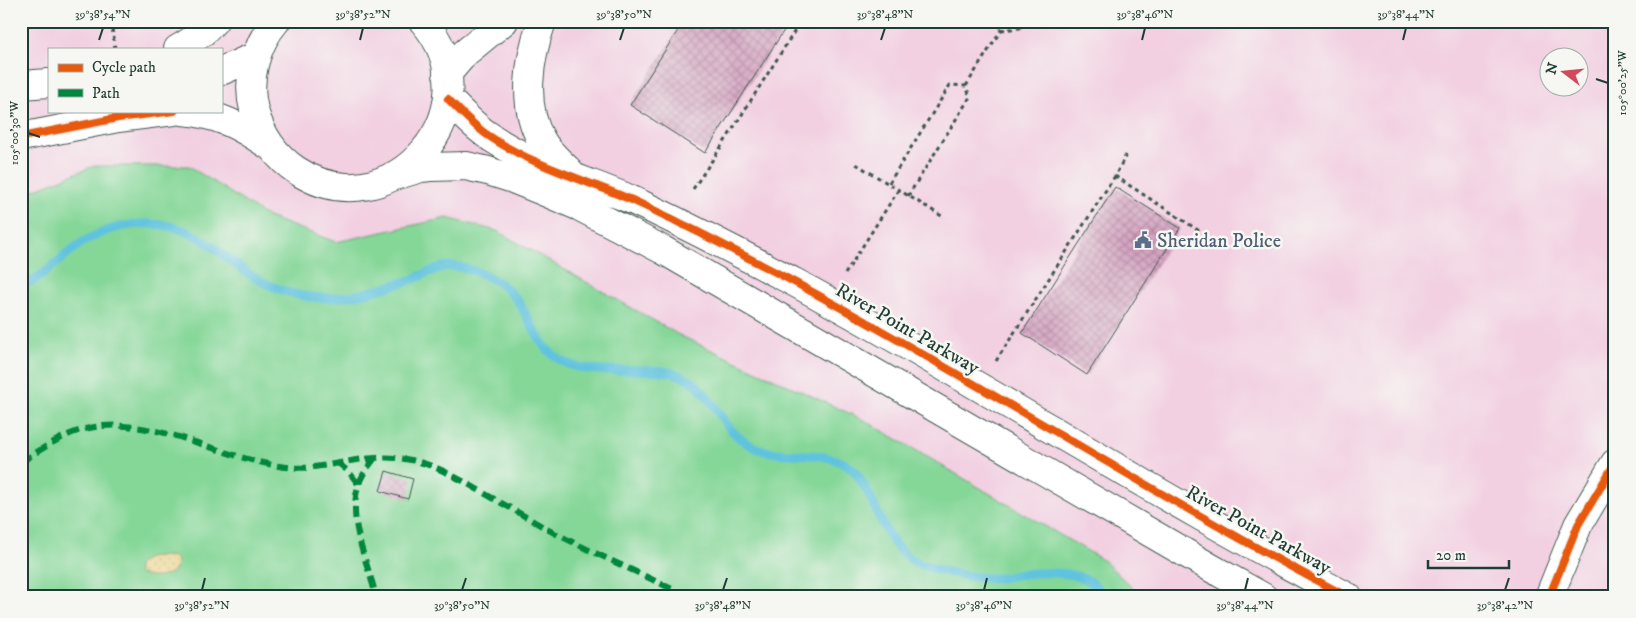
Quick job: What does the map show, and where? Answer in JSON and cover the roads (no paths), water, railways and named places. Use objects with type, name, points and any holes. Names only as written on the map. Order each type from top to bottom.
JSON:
[{"type":"street","points":[[180,48],[191,42],[214,21]]},
{"type":"street","points":[[423,21],[431,30],[444,57],[448,87]]},
{"type":"street","points":[[391,177],[420,157],[430,144],[440,127],[448,87],[464,53],[504,21]]},
{"type":"street","points":[[542,21],[529,70],[535,125],[542,142],[578,179]]},
{"type":"street","points":[[222,70],[265,35]]},
{"type":"street","points":[[265,35],[252,72],[251,90],[257,120],[272,148]]},
{"type":"street","points":[[21,86],[48,83]]},
{"type":"street","name":"River Point Parkway","points":[[448,87],[470,122],[502,144],[542,164],[674,220],[795,283],[955,373],[1274,558],[1348,597]]},
{"type":"street","points":[[21,137],[128,117],[166,112]]},
{"type":"street","points":[[189,112],[217,116],[235,123],[272,148],[288,164],[304,175],[333,185],[365,185],[421,168],[466,166],[513,179],[580,207],[663,250],[1263,597]]},
{"type":"street","points":[[1549,597],[1578,525],[1615,463]]},
{"type":"waterway","points":[[21,287],[41,276],[74,249],[94,236],[121,226],[135,224],[163,225],[190,233],[210,244],[241,269],[262,282],[308,297],[338,298],[360,294],[414,279],[447,266],[470,270],[492,279],[512,294],[522,307],[545,347],[560,360],[573,366],[587,369],[645,370],[673,373],[686,378],[697,386],[706,395],[730,428],[750,445],[774,453],[825,457],[837,460],[848,466],[861,480],[886,531],[898,549],[916,562],[956,574],[989,578],[1022,574],[1060,573],[1089,581],[1096,586],[1103,597]]},
{"type":"place","name":"Sheridan Police","points":[[1143,240]]}]
